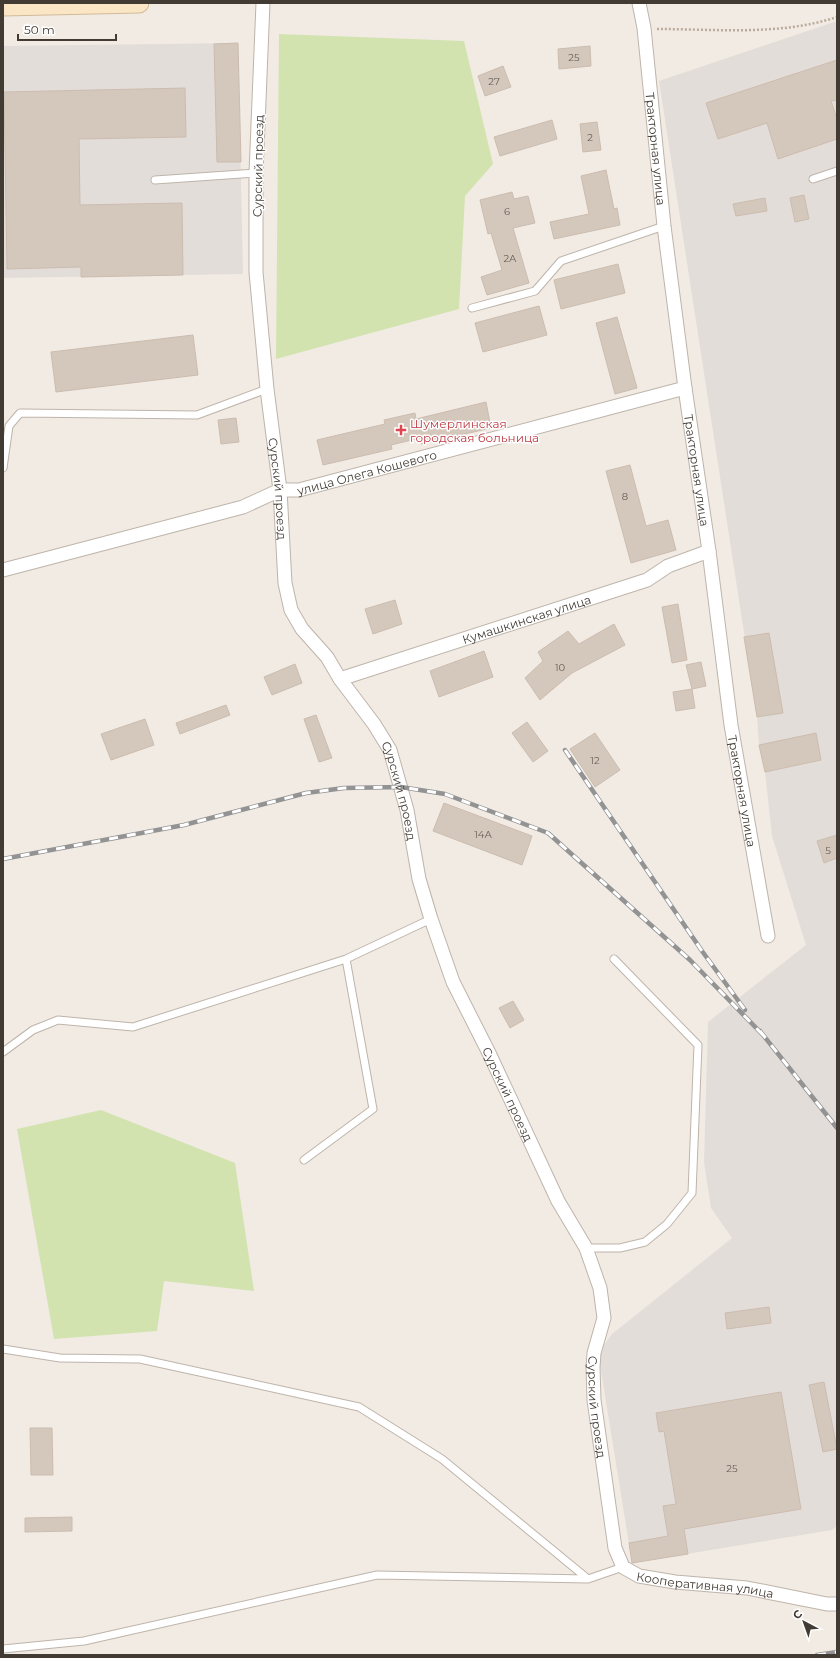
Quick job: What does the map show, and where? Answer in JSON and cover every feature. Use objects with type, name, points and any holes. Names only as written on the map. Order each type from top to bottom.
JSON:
[{"type":"main road","points":[[3,6],[140,3]]},
{"type":"street","name":"Сурский проезд","points":[[264,3],[256,173],[256,272],[267,389],[280,490],[286,583],[292,610],[302,629],[327,657],[340,679],[374,724],[390,750],[407,810],[419,880],[452,982],[489,1053],[558,1201],[586,1248],[600,1288],[604,1318],[594,1353],[594,1400],[615,1548],[623,1567]]},
{"type":"street","name":"Тракторная улица","points":[[639,3],[644,28],[664,226],[685,388],[709,551],[731,725],[768,936]]},
{"type":"street","name":"улица Олега Кошевого","points":[[3,570],[243,506],[280,490],[300,490],[685,388]]},
{"type":"street","name":"Кумашкинская улица","points":[[340,679],[647,580],[668,566],[709,551]]},
{"type":"street","name":"Кооперативная улица","points":[[623,1567],[639,1576],[675,1582],[747,1588],[826,1604],[837,1604]]},
{"type":"lane","points":[[813,179],[837,171]]},
{"type":"lane","points":[[155,180],[256,173]]},
{"type":"lane","points":[[472,308],[535,291],[561,261],[664,226]]},
{"type":"lane","points":[[3,468],[9,426],[20,414],[197,415],[267,389]]},
{"type":"lane","points":[[3,1052],[33,1030],[58,1020],[133,1027],[346,959],[431,919]]},
{"type":"lane","points":[[304,1160],[373,1109],[346,959]]},
{"type":"lane","points":[[586,1248],[620,1248],[645,1242],[667,1224],[692,1192],[698,1045],[614,959]]},
{"type":"lane","points":[[3,1349],[60,1358],[140,1359],[359,1407],[442,1459],[588,1579]]},
{"type":"lane","points":[[3,1649],[84,1641],[377,1574],[588,1579],[623,1567]]},
{"type":"path","points":[[644,28],[769,30],[821,22],[837,17]]},
{"type":"shaded area","points":[[837,21],[837,1526],[832,1530],[632,1563],[599,1358],[604,1345],[612,1334],[732,1238],[711,1208],[704,1162],[708,1022],[806,945],[772,836],[765,772],[759,745],[757,717],[659,81]]},
{"type":"shaded area","points":[[238,43],[243,274],[3,278],[3,46]]},
{"type":"green space","points":[[279,34],[464,41],[493,164],[465,196],[459,309],[276,359]]},
{"type":"green space","points":[[101,1110],[235,1163],[254,1291],[164,1281],[157,1331],[54,1339],[17,1129]]},
{"type":"building","points":[[238,43],[241,162],[217,162],[214,44]]},
{"type":"building","points":[[590,46],[591,66],[559,69],[558,49]]},
{"type":"building","points":[[837,60],[837,100],[831,101],[837,119],[837,139],[778,159],[767,123],[718,139],[706,103]]},
{"type":"building","points":[[503,66],[511,87],[485,96],[478,76]]},
{"type":"building","points":[[185,88],[186,137],[79,139],[80,205],[182,203],[183,275],[81,277],[81,267],[7,269],[4,92]]},
{"type":"building","points":[[552,120],[557,139],[500,156],[494,137]]},
{"type":"building","points":[[597,122],[601,150],[583,152],[580,124]]},
{"type":"building","points":[[606,170],[614,209],[617,208],[620,225],[554,239],[550,222],[589,214],[581,176]]},
{"type":"building","points":[[512,192],[514,199],[528,196],[535,223],[513,228],[529,283],[487,295],[481,277],[502,270],[491,233],[488,234],[480,200]]},
{"type":"building","points":[[804,195],[809,219],[795,222],[790,198]]},
{"type":"building","points":[[765,198],[767,211],[736,216],[733,204]]},
{"type":"building","points":[[618,264],[625,293],[561,309],[554,280]]},
{"type":"building","points":[[539,306],[547,335],[483,352],[475,323]]},
{"type":"building","points":[[617,317],[637,388],[615,394],[596,323]]},
{"type":"building","points":[[193,335],[198,375],[56,392],[51,352]]},
{"type":"building","points":[[486,402],[491,428],[421,444],[420,438],[391,445],[392,449],[323,465],[317,440],[385,424],[384,420],[415,413],[416,419]]},
{"type":"building","points":[[236,418],[239,442],[221,444],[218,420]]},
{"type":"building","points":[[630,465],[646,526],[668,520],[676,550],[631,563],[606,471]]},
{"type":"building","points":[[395,600],[402,624],[373,634],[365,609]]},
{"type":"building","points":[[678,604],[687,660],[672,663],[662,607]]},
{"type":"building","points":[[614,624],[625,645],[572,673],[540,700],[525,678],[543,661],[538,652],[568,631],[579,644]]},
{"type":"building","points":[[769,633],[783,713],[757,717],[744,637]]},
{"type":"building","points":[[484,651],[493,677],[439,697],[430,671]]},
{"type":"building","points":[[701,662],[706,686],[692,689],[686,665]]},
{"type":"building","points":[[295,664],[302,683],[272,695],[264,677]]},
{"type":"building","points":[[692,689],[695,708],[676,711],[673,692]]},
{"type":"building","points":[[226,705],[230,715],[180,734],[176,723]]},
{"type":"building","points":[[316,715],[332,758],[319,762],[304,719]]},
{"type":"building","points":[[145,719],[154,745],[111,760],[101,734]]},
{"type":"building","points":[[527,722],[548,751],[533,762],[512,733]]},
{"type":"building","points":[[595,733],[620,770],[595,787],[570,749]]},
{"type":"building","points":[[816,733],[821,760],[765,772],[759,745]]},
{"type":"building","points":[[444,803],[532,836],[522,865],[433,831]]},
{"type":"building","points":[[837,835],[837,858],[824,863],[817,841]]},
{"type":"building","points":[[513,1001],[524,1020],[510,1028],[499,1008]]},
{"type":"building","points":[[769,1307],[771,1323],[727,1329],[725,1313]]},
{"type":"building","points":[[824,1382],[837,1449],[823,1452],[809,1385]]},
{"type":"building","points":[[781,1392],[801,1509],[684,1529],[688,1554],[632,1563],[629,1543],[668,1536],[663,1506],[676,1504],[664,1431],[659,1432],[656,1413]]},
{"type":"building","points":[[30,1428],[52,1428],[53,1475],[31,1475]]},
{"type":"building","points":[[72,1517],[72,1531],[25,1532],[25,1518]]},
{"type":"railway","points":[[565,750],[702,951],[745,1010]]},
{"type":"railway","points":[[3,859],[184,825],[306,793],[344,788],[401,787],[445,794],[548,833],[690,960],[763,1035]]},
{"type":"railway","points":[[760,1031],[837,1128]]},
{"type":"railway","points":[[817,1655],[837,1652]]},
{"type":"place","name":"Шумерлинская городская больница","points":[[401,430]]}]
